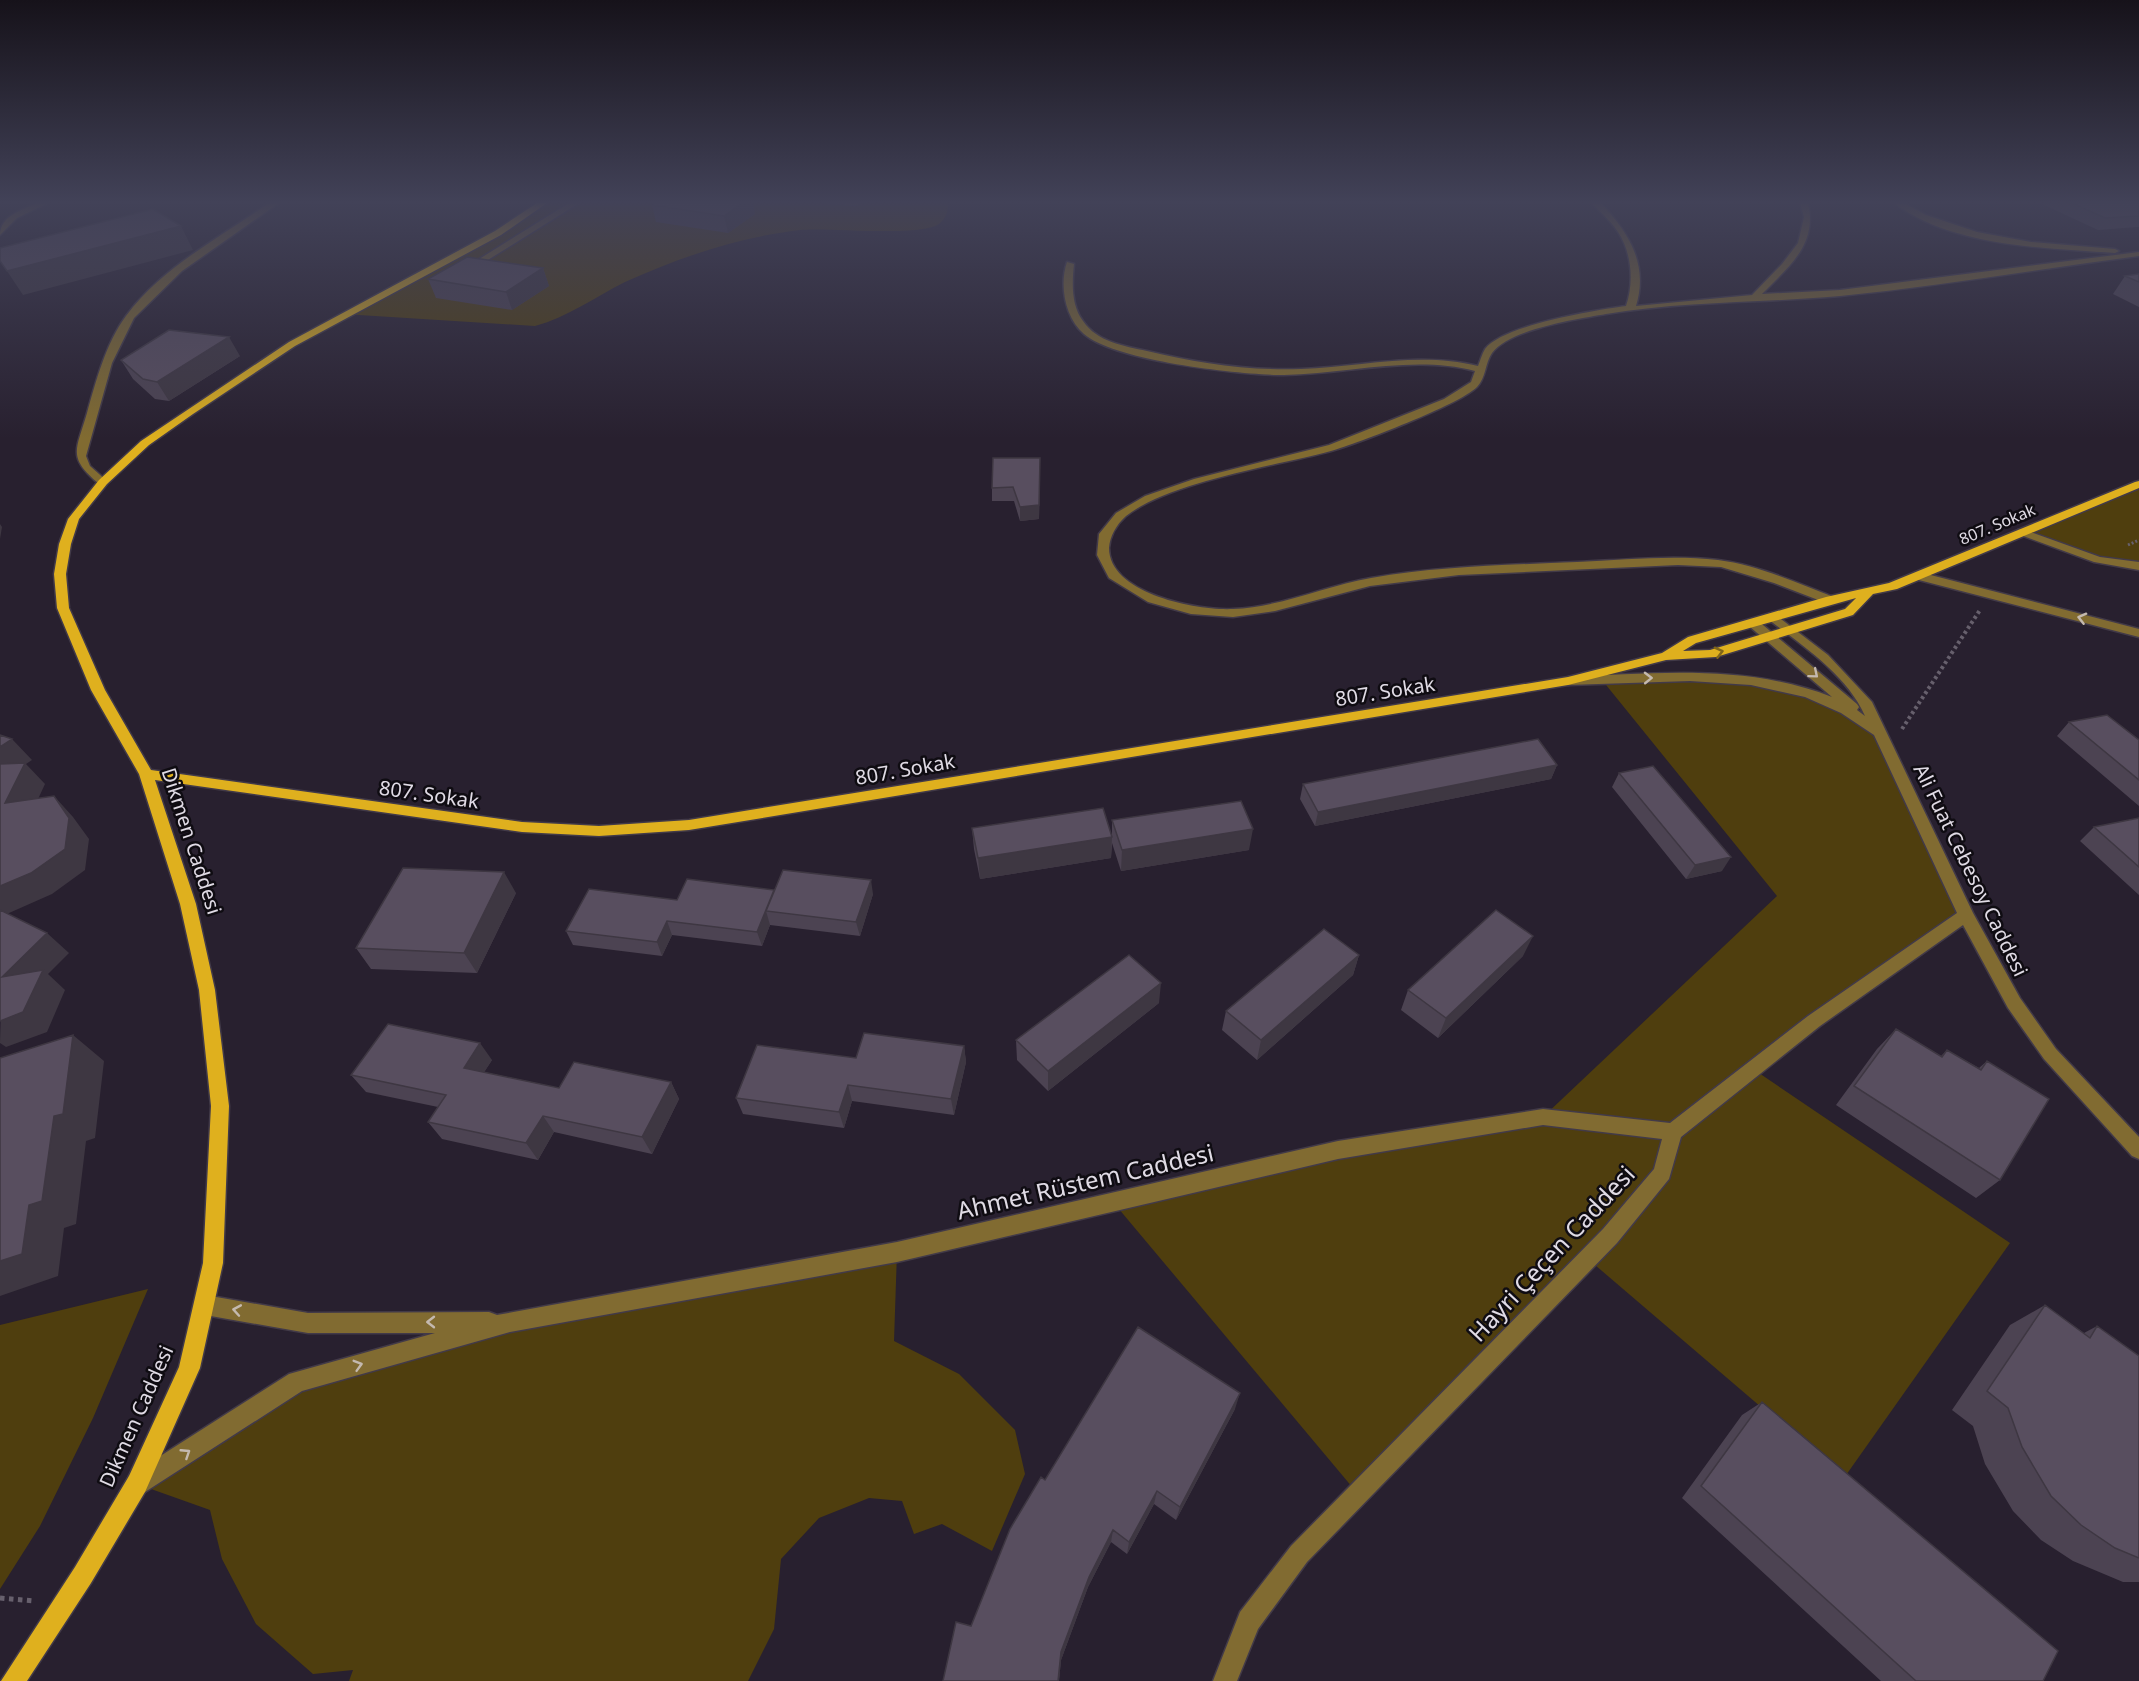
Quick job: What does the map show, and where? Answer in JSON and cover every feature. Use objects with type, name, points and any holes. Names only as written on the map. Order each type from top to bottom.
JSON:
[{"type":"main road","name":"Dikmen Caddesi","points":[[13,1681],[64,1604],[137,1484],[189,1368],[213,1263],[220,1106],[209,1001],[188,904],[146,774],[98,690],[63,608],[60,574],[65,544],[74,519],[103,482],[145,443],[262,362],[343,314],[405,281]]},
{"type":"main road","name":"807. Sokak","points":[[1666,656],[1692,640],[1830,600],[1868,593],[1919,576],[2139,484]]},
{"type":"main road","name":"807. Sokak","points":[[146,774],[522,827],[599,831],[713,821],[1568,681],[1666,656],[1711,654],[1849,612],[1868,593]]},
{"type":"street","points":[[103,482],[85,467],[81,456],[117,337],[145,300],[168,281]]},
{"type":"street","points":[[1068,281],[1078,321],[1086,331],[1098,339],[1131,351],[1219,367],[1281,372],[1433,362],[1455,363],[1481,370]]},
{"type":"street","points":[[1630,309],[1637,294],[1635,281]]},
{"type":"street","points":[[1755,297],[1769,281]]},
{"type":"street","points":[[1830,600],[1778,579],[1722,564],[1678,561],[1459,571],[1369,582],[1275,607],[1222,613],[1191,610],[1152,599],[1115,578],[1103,555],[1105,534],[1120,514],[1149,498],[1198,481],[1333,447],[1448,401],[1475,384],[1489,350],[1504,339],[1565,318],[1630,309],[1755,297],[1840,293],[1929,281]]},
{"type":"street","points":[[2022,532],[2098,560],[2139,566]]},
{"type":"street","points":[[1919,576],[2139,633]]},
{"type":"street","points":[[1773,616],[1850,682],[1867,705],[1880,733]]},
{"type":"street","name":"Ali Fuat Cebesoy Caddesi","points":[[1753,622],[1880,733],[1966,915],[2014,1003],[2050,1054],[2139,1150]]},
{"type":"street","points":[[1568,681],[1700,679],[1777,686],[1826,700],[1851,711],[1880,733]]},
{"type":"street","points":[[1673,1132],[1814,1021],[1966,915]]},
{"type":"street","name":"Ahmet Rüstem Caddesi","points":[[137,1484],[297,1382],[510,1322],[886,1255],[1338,1150],[1543,1117],[1673,1132]]},
{"type":"street","name":"Hayri Çeçen Caddesi","points":[[1225,1681],[1249,1621],[1299,1554],[1610,1236],[1662,1173],[1673,1132]]},
{"type":"street","name":"Ahmet Rüstem Caddesi","points":[[205,1305],[308,1323],[510,1322]]},
{"type":"path","points":[[1888,749],[1990,594]]},
{"type":"path","points":[[0,1598],[64,1604]]},
{"type":"shaded area","points":[[406,281],[626,281],[570,312],[535,326],[343,314]]},
{"type":"shaded area","points":[[2139,484],[2139,566],[2122,565],[2022,532]]},
{"type":"shaded area","points":[[1700,679],[1798,690],[1880,733],[1966,915],[1753,1069],[2010,1243],[1844,1478],[1588,1259],[1358,1494],[1113,1202],[1543,1117],[1777,896],[1602,680]]},
{"type":"shaded area","points":[[897,1252],[894,1341],[959,1374],[1015,1430],[1025,1474],[992,1551],[942,1524],[914,1534],[902,1501],[869,1498],[819,1518],[781,1559],[774,1629],[748,1681],[349,1681],[353,1670],[313,1674],[256,1624],[222,1559],[210,1510],[137,1484],[297,1382],[510,1322]]},
{"type":"shaded area","points":[[148,1289],[93,1418],[40,1526],[0,1589],[0,1325]]},
{"type":"building","points":[[443,281],[522,281],[506,292]]},
{"type":"building","points":[[169,330],[229,337],[157,382],[143,379],[121,360]]},
{"type":"building","points":[[993,458],[1040,458],[1039,505],[1020,507],[1013,487],[992,488]]},
{"type":"building","points":[[2107,715],[2139,740],[2139,780],[2069,722]]},
{"type":"building","points":[[0,735],[12,739],[0,747]]},
{"type":"building","points":[[1538,739],[1557,765],[1318,812],[1303,784]]},
{"type":"building","points":[[25,763],[5,803],[54,796],[69,818],[65,849],[31,873],[0,886],[0,764]]},
{"type":"building","points":[[1653,766],[1731,857],[1695,865],[1619,773]]},
{"type":"building","points":[[1241,801],[1253,829],[1122,850],[1112,820]]},
{"type":"building","points":[[1103,808],[1112,837],[978,858],[972,828]]},
{"type":"building","points":[[2139,818],[2139,867],[2094,827]]},
{"type":"building","points":[[403,868],[504,872],[464,953],[356,948]]},
{"type":"building","points":[[783,870],[871,880],[856,922],[766,911]]},
{"type":"building","points":[[687,879],[774,890],[757,932],[667,921],[657,942],[566,931],[589,889],[677,900]]},
{"type":"building","points":[[0,910],[47,933],[2,977],[43,970],[23,1012],[0,1021]]},
{"type":"building","points":[[1496,910],[1533,936],[1446,1018],[1408,990]]},
{"type":"building","points":[[1324,929],[1359,955],[1261,1040],[1226,1011]]},
{"type":"building","points":[[1129,955],[1161,983],[1048,1071],[1016,1040]]},
{"type":"building","points":[[388,1024],[480,1043],[464,1068],[559,1088],[574,1062],[671,1082],[642,1137],[543,1116],[526,1143],[428,1122],[446,1095],[351,1075]]},
{"type":"building","points":[[1896,1029],[1942,1057],[1947,1050],[1981,1070],[1987,1061],[2049,1099],[2000,1180],[1854,1086]]},
{"type":"building","points":[[864,1033],[964,1046],[951,1099],[848,1085],[839,1112],[736,1098],[757,1045],[856,1058]]},
{"type":"building","points":[[73,1035],[63,1114],[54,1116],[42,1201],[29,1205],[22,1254],[0,1261],[0,1058]]},
{"type":"building","points":[[2045,1305],[2090,1338],[2097,1326],[2139,1356],[2139,1558],[2115,1548],[2081,1525],[2051,1496],[2022,1447],[2008,1408],[1987,1391]]},
{"type":"building","points":[[1138,1327],[1240,1393],[1180,1507],[1157,1491],[1129,1542],[1113,1530],[1089,1577],[1061,1652],[1058,1681],[943,1681],[956,1622],[971,1626],[1010,1529],[1041,1477],[1045,1480]]},
{"type":"building","points":[[1762,1402],[2058,1651],[2043,1681],[1916,1681],[1701,1486]]}]
